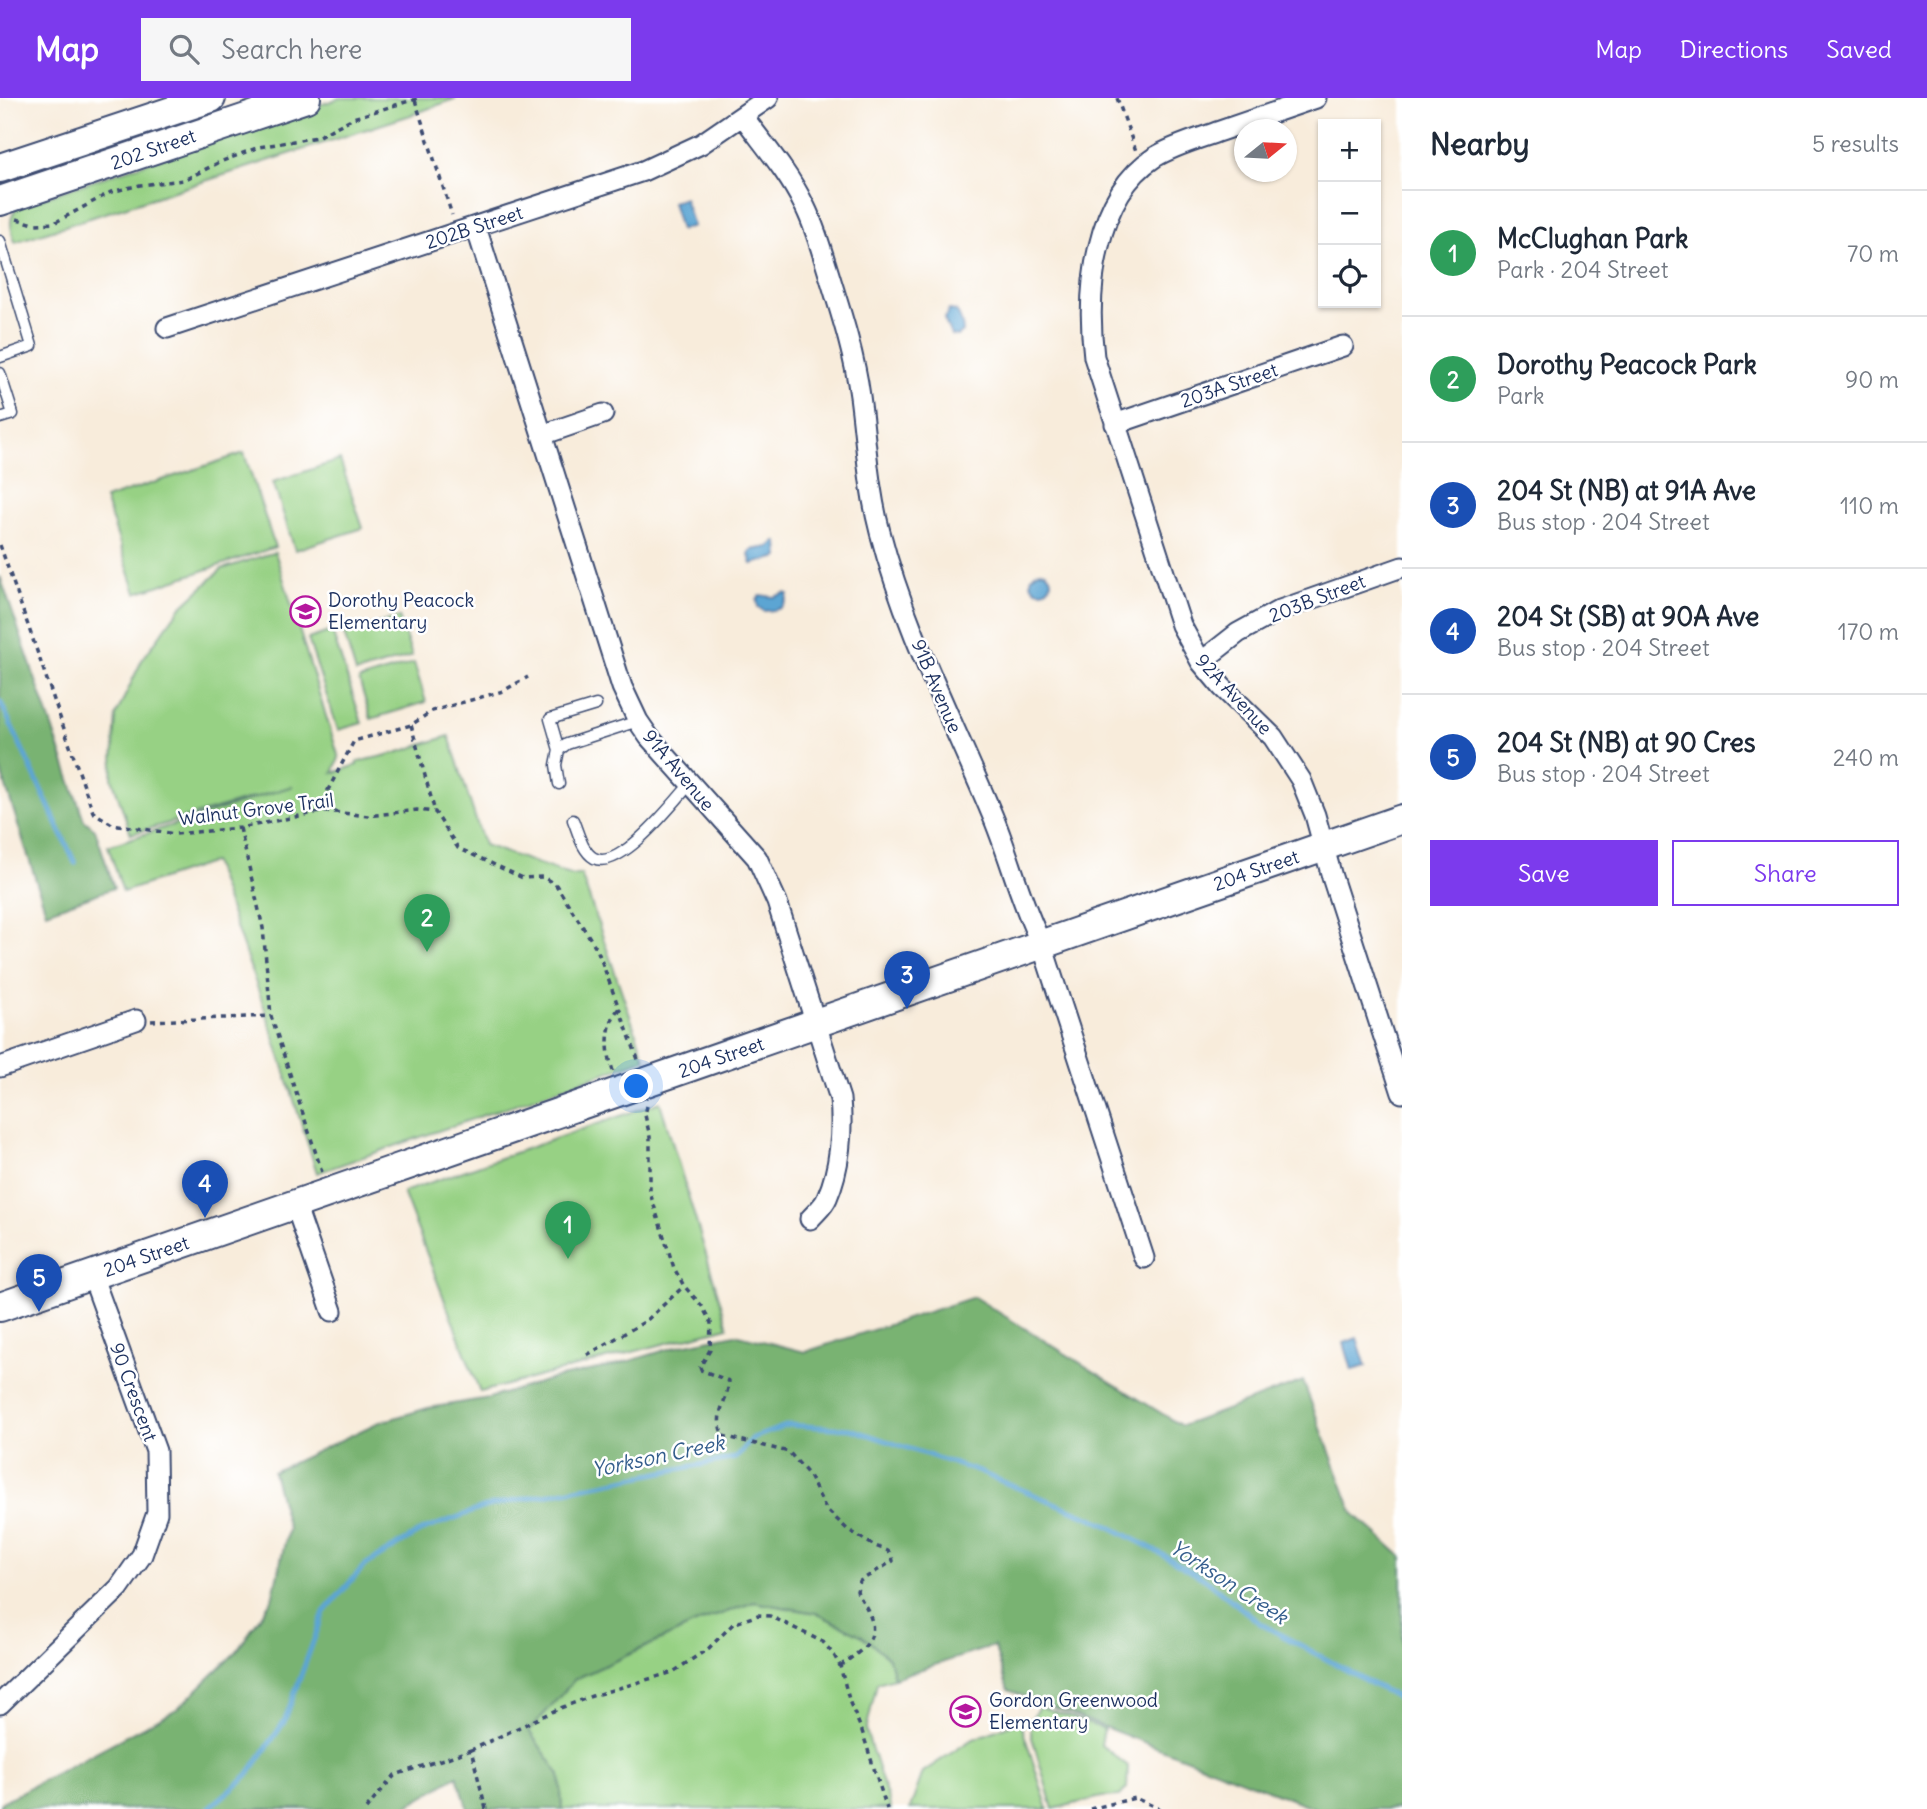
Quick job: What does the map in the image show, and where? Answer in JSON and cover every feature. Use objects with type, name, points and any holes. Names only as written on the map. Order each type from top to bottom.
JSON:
[{"type":"street","name":"202 Street","points":[[0,168],[211,98]]},
{"type":"street","name":"202 Street","points":[[5,209],[306,98]]},
{"type":"street","name":"202B Street","points":[[167,328],[643,171],[701,144],[768,98]]},
{"type":"street","name":"92A Avenue","points":[[1316,98],[1182,144],[1155,157],[1137,172],[1112,207],[1099,250],[1091,328],[1094,357],[1173,606],[1201,662],[1222,687],[1273,737],[1301,780],[1315,815],[1402,1093]]},
{"type":"street","name":"91B Avenue","points":[[743,116],[789,180],[813,225],[853,359],[870,485],[895,582],[919,648],[993,816],[1029,919],[1042,945],[1144,1258]]},
{"type":"street","name":"91A Avenue","points":[[476,227],[622,687],[638,721],[757,858],[777,902],[840,1100],[842,1119],[834,1175],[826,1200],[810,1219]]},
{"type":"street","name":"203A Street","points":[[1115,424],[1343,346]]},
{"type":"street","points":[[542,435],[603,414]]},
{"type":"street","name":"203B Street","points":[[1201,662],[1247,627],[1280,610],[1402,567]]},
{"type":"street","name":"204 Street","points":[[0,1307],[1402,819]]},
{"type":"street","points":[[0,1068],[136,1020]]},
{"type":"street","points":[[296,1205],[332,1311]]},
{"type":"street","name":"90 Crescent","points":[[0,1704],[119,1588],[142,1556],[157,1513],[156,1451],[92,1275]]},
{"type":"lane","points":[[0,241],[33,346],[0,357]]},
{"type":"lane","points":[[0,373],[13,414],[0,418]]},
{"type":"lane","points":[[559,784],[556,765],[559,750],[550,719],[596,705]]},
{"type":"lane","points":[[559,750],[567,744],[638,721]]},
{"type":"lane","points":[[573,820],[583,846],[594,858],[604,859],[626,851],[690,784]]},
{"type":"path","points":[[407,98],[417,99]]},
{"type":"path","points":[[1117,98],[1136,153]]},
{"type":"path","points":[[5,209],[34,224],[54,223],[111,192],[140,185],[184,180],[259,147],[317,137],[362,114],[417,99]]},
{"type":"path","points":[[417,99],[452,215]]},
{"type":"path","name":"Walnut Grove Trail","points":[[0,545],[93,812],[112,824],[175,834],[240,828],[325,811],[368,816],[417,810],[435,812]]},
{"type":"path","points":[[325,811],[328,790],[354,741],[411,725],[432,711],[503,691],[528,677]]},
{"type":"path","points":[[411,725],[435,812],[458,848],[523,878],[543,877],[556,885],[597,949],[641,1067]]},
{"type":"path","points":[[240,828],[263,928],[271,1016],[324,1177]]},
{"type":"path","points":[[614,1076],[607,1044],[614,1014],[619,1008]]},
{"type":"path","points":[[165,1021],[271,1016]]},
{"type":"path","points":[[649,1099],[645,1115],[650,1137],[650,1193],[674,1268],[711,1323],[710,1350],[700,1367],[701,1370],[729,1381],[723,1407],[718,1415],[718,1425],[723,1436],[789,1452],[808,1474],[827,1509],[847,1529],[892,1556],[888,1566],[860,1581],[857,1591],[867,1608],[873,1631],[867,1645],[840,1666]]},
{"type":"path","points":[[587,1355],[646,1321],[684,1286]]},
{"type":"path","points":[[366,1809],[396,1776],[471,1750],[580,1700],[673,1672],[709,1648],[733,1624],[758,1615],[770,1616],[823,1642],[840,1666],[887,1809]]},
{"type":"path","points":[[471,1750],[486,1809]]},
{"type":"path","points":[[1090,1809],[1135,1798],[1160,1809]]},
{"type":"green space","points":[[340,98],[457,98],[15,242],[11,223],[18,206]]},
{"type":"green space","points":[[244,453],[275,547],[136,593],[105,499]]},
{"type":"green space","points":[[340,460],[363,528],[295,550],[273,482]]},
{"type":"green space","points":[[275,552],[339,758],[333,773],[357,765],[357,762],[449,736],[484,845],[573,876],[581,874],[645,1059],[317,1173],[266,1012],[213,862],[123,892],[108,846],[293,786],[131,834],[112,778],[116,715],[142,660],[180,608],[222,569]]},
{"type":"green space","points":[[0,576],[84,820],[95,829],[114,888],[46,912],[0,768]]},
{"type":"green space","points":[[399,617],[412,656],[356,673],[344,634]]},
{"type":"green space","points":[[332,631],[362,723],[338,730],[308,639]]},
{"type":"green space","points":[[414,663],[426,702],[371,719],[359,680]]},
{"type":"green space","points":[[660,1102],[728,1327],[480,1392],[403,1192]]},
{"type":"green space","points":[[974,1297],[1182,1426],[1303,1381],[1353,1513],[1402,1557],[1402,1809],[1317,1809],[1008,1690],[994,1646],[894,1678],[889,1658],[861,1635],[816,1613],[754,1602],[702,1621],[575,1679],[529,1731],[560,1775],[562,1809],[468,1809],[457,1776],[402,1809],[0,1809],[2,1802],[177,1709],[237,1651],[272,1599],[288,1529],[273,1472],[377,1423],[428,1408],[489,1398],[555,1378],[613,1366],[682,1345],[735,1334],[805,1352]]},
{"type":"green space","points":[[754,1602],[816,1613],[861,1635],[889,1658],[894,1678],[877,1683],[866,1731],[891,1809],[562,1809],[560,1775],[529,1731],[575,1679],[702,1621]]},
{"type":"green space","points":[[1039,1706],[1104,1729],[1101,1745],[1128,1766],[1127,1788],[1120,1796],[1102,1797],[1053,1809],[1031,1734],[1031,1720]]},
{"type":"green space","points":[[1020,1721],[1048,1809],[910,1809],[923,1772],[971,1740]]},
{"type":"water","points":[[684,198],[693,226],[680,230],[672,202]]},
{"type":"water","points":[[949,310],[956,311],[961,321],[963,332],[958,336],[951,335],[944,319]]},
{"type":"water","points":[[776,541],[779,557],[752,564],[749,555],[751,550],[769,547]]},
{"type":"water","points":[[1041,571],[1048,574],[1051,581],[1048,588],[1041,591],[1034,588],[1031,581],[1034,574]]},
{"type":"water","points":[[788,594],[787,599],[781,608],[764,611],[758,607],[757,600],[760,595],[774,597]]},
{"type":"water","points":[[1357,1338],[1366,1366],[1352,1370],[1344,1343]]},
{"type":"waterway","points":[[0,701],[75,863]]},
{"type":"waterway","name":"Yorkson Creek","points":[[208,1809],[248,1775],[284,1722],[324,1612],[365,1565],[423,1530],[488,1506],[735,1458],[753,1438],[788,1425],[851,1429],[979,1472],[1101,1522],[1206,1580],[1261,1624],[1402,1700]]},
{"type":"place","name":"Dorothy Peacock Elementary","points":[[305,611]]},
{"type":"place","name":"Dorothy Peacock Park","points":[[427,952]]},
{"type":"place","name":"204 St (NB) at 91A Ave","points":[[907,1009]]},
{"type":"place","name":"204 St (SB) at 90A Ave","points":[[205,1218]]},
{"type":"place","name":"McClughan Park","points":[[568,1259]]},
{"type":"place","name":"204 St (NB) at 90 Cres","points":[[39,1312]]},
{"type":"place","name":"Gordon Greenwood Elementary","points":[[966,1711]]}]
